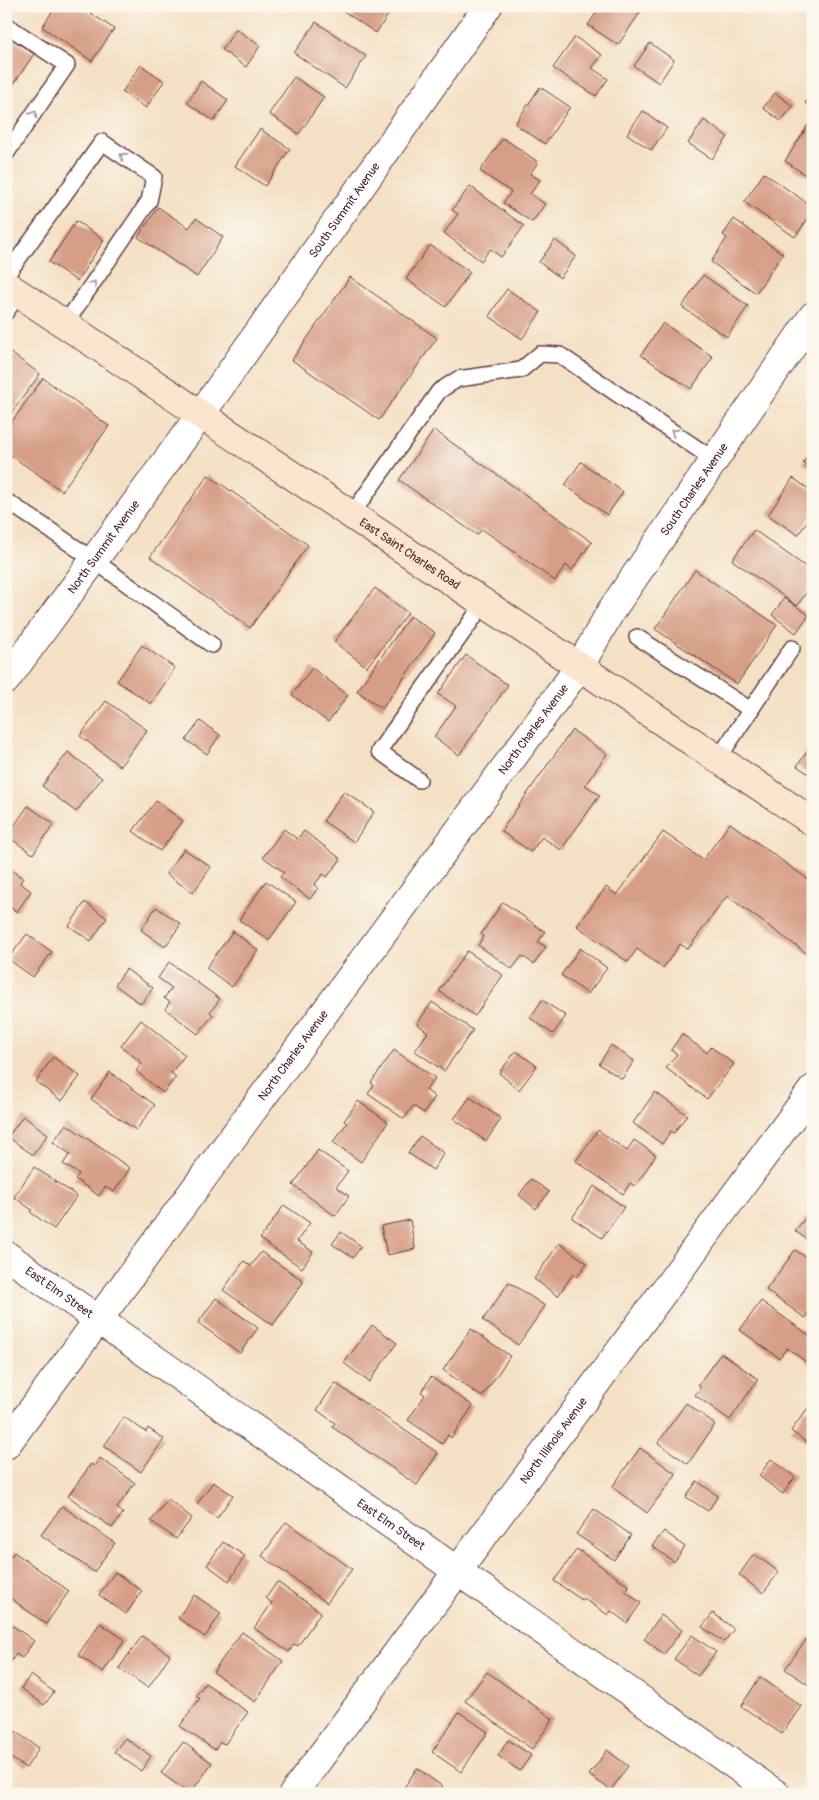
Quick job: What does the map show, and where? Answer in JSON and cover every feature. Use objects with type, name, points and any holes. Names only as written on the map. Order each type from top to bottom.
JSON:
[{"type":"main road","name":"East Saint Charles Road","points":[[9,291],[65,324],[813,822]]},
{"type":"street","name":"South Summit Avenue","points":[[201,414],[488,6]]},
{"type":"street","name":"South Charles Avenue","points":[[580,666],[610,611],[813,316]]},
{"type":"street","name":"North Summit Avenue","points":[[6,680],[201,414]]},
{"type":"street","name":"North Charles Avenue","points":[[6,1444],[580,666]]},
{"type":"street","name":"North Illinois Avenue","points":[[294,1794],[813,1089]]},
{"type":"street","name":"East Elm Street","points":[[6,1255],[776,1794]]},
{"type":"lane","points":[[6,25],[66,65],[6,154]]},
{"type":"lane","points":[[9,291],[102,142],[154,177],[149,201],[65,324]]},
{"type":"lane","points":[[352,514],[438,391],[458,379],[521,370],[540,354],[560,355],[714,460]]},
{"type":"lane","points":[[6,501],[56,532],[93,561],[212,645]]},
{"type":"lane","points":[[419,780],[379,751],[484,603]]},
{"type":"lane","points":[[638,637],[751,710]]},
{"type":"lane","points":[[718,759],[792,648]]},
{"type":"building","points":[[56,6],[80,6],[114,29],[92,61],[42,27]]},
{"type":"building","points":[[336,6],[394,6],[376,33]]},
{"type":"building","points":[[601,6],[640,6],[643,8],[618,45],[588,25]]},
{"type":"building","points":[[316,22],[366,56],[345,88],[294,53]]},
{"type":"building","points":[[236,29],[260,46],[246,67],[222,50]]},
{"type":"building","points":[[6,35],[34,54],[6,95]]},
{"type":"building","points":[[575,37],[602,55],[592,68],[608,79],[596,96],[553,68]]},
{"type":"building","points":[[650,43],[674,60],[659,83],[634,66]]},
{"type":"building","points":[[141,65],[164,81],[146,108],[122,92]]},
{"type":"building","points":[[294,77],[324,97],[299,134],[269,114]]},
{"type":"building","points":[[201,81],[228,100],[214,121],[187,103]]},
{"type":"building","points":[[540,87],[570,107],[545,144],[515,124]]},
{"type":"building","points":[[813,92],[813,108],[805,103]]},
{"type":"building","points":[[775,93],[793,106],[781,121],[763,108]]},
{"type":"building","points":[[643,111],[667,128],[651,150],[627,134]]},
{"type":"building","points":[[704,120],[728,137],[712,159],[688,143]]},
{"type":"building","points":[[809,124],[813,127],[813,180],[785,161]]},
{"type":"building","points":[[260,129],[290,149],[265,186],[235,166]]},
{"type":"building","points":[[503,138],[538,162],[530,174],[540,180],[530,194],[545,204],[532,222],[503,203],[511,192],[480,171]]},
{"type":"building","points":[[764,173],[813,207],[813,211],[795,237],[744,202]]},
{"type":"building","points":[[470,186],[524,226],[501,257],[490,249],[481,261],[444,233],[458,214],[452,210]]},
{"type":"building","points":[[158,207],[189,228],[196,218],[223,237],[197,277],[138,237]]},
{"type":"building","points":[[734,219],[783,254],[756,293],[711,262],[727,238],[723,235]]},
{"type":"building","points":[[76,221],[104,240],[77,281],[49,262]]},
{"type":"building","points":[[555,240],[576,256],[560,278],[539,262]]},
{"type":"building","points":[[430,245],[470,272],[446,307],[406,279]]},
{"type":"building","points":[[703,275],[748,306],[727,337],[682,307]]},
{"type":"building","points":[[350,277],[437,338],[379,420],[292,360]]},
{"type":"building","points":[[507,289],[541,312],[522,339],[489,316]]},
{"type":"building","points":[[663,323],[713,357],[691,389],[641,355]]},
{"type":"building","points":[[8,351],[40,374],[6,420],[6,354]]},
{"type":"building","points":[[43,378],[109,426],[62,491],[6,452],[6,430]]},
{"type":"building","points":[[434,430],[592,542],[572,570],[566,565],[555,581],[482,529],[477,535],[399,480]]},
{"type":"building","points":[[813,447],[813,469],[803,463]]},
{"type":"building","points":[[581,462],[623,492],[607,515],[565,485]]},
{"type":"building","points":[[208,475],[308,545],[250,628],[150,557]]},
{"type":"building","points":[[793,478],[813,492],[813,513],[798,535],[768,515]]},
{"type":"building","points":[[754,530],[813,572],[813,583],[797,606],[732,560]]},
{"type":"building","points":[[695,570],[777,625],[737,684],[655,629]]},
{"type":"building","points":[[375,588],[408,613],[367,667],[334,642]]},
{"type":"building","points":[[784,598],[809,615],[796,633],[772,615]]},
{"type":"building","points":[[410,616],[435,633],[382,709],[357,691]]},
{"type":"building","points":[[142,645],[175,668],[151,704],[117,681]]},
{"type":"building","points":[[466,655],[508,685],[459,755],[434,737],[456,706],[438,694]]},
{"type":"building","points":[[312,668],[348,695],[328,722],[292,695]]},
{"type":"building","points":[[106,701],[147,730],[120,766],[80,736]]},
{"type":"building","points":[[200,721],[220,735],[207,754],[186,740]]},
{"type":"building","points":[[572,730],[607,754],[585,785],[600,795],[561,850],[542,837],[531,852],[501,831]]},
{"type":"building","points":[[813,743],[813,777],[797,766]]},
{"type":"building","points":[[68,752],[102,778],[76,812],[42,786]]},
{"type":"building","points":[[344,791],[374,812],[354,842],[323,821]]},
{"type":"building","points":[[156,801],[183,821],[160,851],[133,831]]},
{"type":"building","points":[[28,806],[54,824],[33,854],[7,836]]},
{"type":"building","points":[[730,823],[813,883],[813,958],[727,896],[688,949],[680,944],[663,968],[637,949],[628,962],[577,926],[606,887],[617,895],[663,832],[703,860]]},
{"type":"building","points":[[284,829],[297,839],[304,831],[341,859],[327,877],[323,874],[314,885],[318,888],[310,899],[280,877],[284,872],[263,857]]},
{"type":"building","points":[[184,849],[211,867],[193,893],[166,874]]},
{"type":"building","points":[[6,867],[23,878],[20,883],[31,891],[17,912],[6,905]]},
{"type":"building","points":[[266,881],[296,902],[269,940],[239,920]]},
{"type":"building","points":[[85,902],[107,918],[91,941],[69,926]]},
{"type":"building","points":[[503,902],[545,932],[538,942],[546,947],[534,964],[522,956],[512,969],[478,945],[484,936],[481,934]]},
{"type":"building","points":[[156,907],[181,924],[165,947],[141,930]]},
{"type":"building","points":[[233,931],[258,950],[232,987],[206,968]]},
{"type":"building","points":[[27,934],[52,952],[33,977],[8,959]]},
{"type":"building","points":[[580,948],[607,968],[588,994],[561,975]]},
{"type":"building","points":[[467,951],[503,975],[475,1016],[439,991]]},
{"type":"building","points":[[169,962],[220,999],[210,1012],[213,1015],[198,1034],[165,1009],[170,1002],[164,998],[172,988],[158,978]]},
{"type":"building","points":[[126,969],[153,988],[141,1004],[115,985]]},
{"type":"building","points":[[542,1000],[566,1016],[553,1034],[530,1018]]},
{"type":"building","points":[[432,1002],[473,1030],[444,1071],[415,1051],[428,1032],[417,1024]]},
{"type":"building","points":[[141,1020],[185,1055],[171,1073],[176,1077],[163,1093],[136,1071],[142,1063],[121,1046]]},
{"type":"building","points":[[682,1034],[707,1053],[711,1047],[734,1064],[707,1099],[666,1068],[677,1054],[671,1050]]},
{"type":"building","points":[[611,1045],[634,1061],[622,1079],[599,1064]]},
{"type":"building","points":[[394,1050],[435,1078],[426,1090],[435,1097],[424,1113],[413,1106],[404,1119],[368,1094],[374,1085],[371,1083]]},
{"type":"building","points":[[516,1051],[537,1066],[519,1090],[499,1073]]},
{"type":"building","points":[[53,1057],[80,1076],[62,1101],[36,1082]]},
{"type":"building","points":[[110,1072],[155,1105],[136,1130],[91,1099]]},
{"type":"building","points":[[655,1092],[687,1115],[674,1133],[671,1131],[662,1144],[633,1123]]},
{"type":"building","points":[[470,1097],[501,1119],[486,1141],[454,1119]]},
{"type":"building","points":[[358,1101],[388,1122],[361,1162],[333,1142],[347,1123],[344,1121]]},
{"type":"building","points":[[23,1116],[48,1134],[33,1155],[8,1137]]},
{"type":"building","points":[[66,1124],[130,1168],[114,1192],[105,1187],[99,1196],[75,1179],[79,1174],[63,1164],[70,1154],[53,1142]]},
{"type":"building","points":[[598,1130],[627,1151],[634,1140],[656,1155],[635,1186],[630,1183],[623,1194],[576,1161]]},
{"type":"building","points":[[420,1136],[444,1153],[433,1170],[408,1153]]},
{"type":"building","points":[[318,1150],[348,1171],[336,1187],[349,1196],[335,1216],[293,1185]]},
{"type":"building","points":[[34,1167],[77,1196],[54,1229],[30,1212],[32,1210],[14,1197]]},
{"type":"building","points":[[531,1179],[549,1192],[536,1209],[519,1195]]},
{"type":"building","points":[[594,1186],[624,1207],[602,1238],[572,1218]]},
{"type":"building","points":[[284,1205],[310,1223],[297,1241],[313,1252],[302,1268],[260,1239]]},
{"type":"building","points":[[813,1208],[813,1244],[795,1231]]},
{"type":"building","points":[[410,1220],[415,1249],[387,1255],[381,1226]]},
{"type":"building","points":[[341,1232],[361,1246],[353,1258],[332,1244]]},
{"type":"building","points":[[559,1243],[587,1263],[577,1277],[573,1274],[558,1296],[534,1279]]},
{"type":"building","points":[[795,1250],[813,1262],[813,1306],[805,1318],[766,1290]]},
{"type":"building","points":[[261,1252],[304,1281],[273,1325],[223,1290],[244,1261],[251,1266]]},
{"type":"building","points":[[509,1282],[545,1306],[518,1345],[483,1320]]},
{"type":"building","points":[[216,1298],[258,1328],[240,1353],[198,1323]]},
{"type":"building","points":[[761,1301],[813,1338],[813,1367],[787,1348],[779,1358],[740,1330]]},
{"type":"building","points":[[372,1325],[397,1343],[369,1382],[344,1363]]},
{"type":"building","points":[[471,1329],[510,1356],[482,1397],[443,1370]]},
{"type":"building","points":[[721,1353],[758,1379],[730,1420],[695,1395],[701,1387],[698,1385]]},
{"type":"building","points":[[431,1377],[473,1406],[451,1438],[448,1435],[442,1444],[408,1420],[425,1395],[421,1392]]},
{"type":"building","points":[[335,1383],[438,1453],[417,1485],[332,1427],[335,1423],[317,1410]]},
{"type":"building","points":[[686,1403],[715,1424],[688,1464],[658,1443]]},
{"type":"building","points":[[807,1409],[813,1413],[813,1447],[791,1431]]},
{"type":"building","points":[[124,1417],[146,1432],[148,1428],[164,1439],[141,1472],[104,1446]]},
{"type":"building","points":[[640,1448],[676,1474],[647,1513],[612,1487]]},
{"type":"building","points":[[100,1458],[135,1483],[117,1508],[123,1513],[112,1528],[68,1496],[91,1464],[94,1466]]},
{"type":"building","points":[[771,1459],[795,1477],[783,1494],[759,1476]]},
{"type":"building","points":[[697,1481],[718,1496],[708,1511],[686,1497]]},
{"type":"building","points":[[213,1482],[233,1495],[217,1518],[197,1504]]},
{"type":"building","points":[[168,1499],[192,1518],[176,1539],[151,1521]]},
{"type":"building","points":[[62,1506],[115,1543],[94,1572],[41,1535]]},
{"type":"building","points":[[594,1509],[631,1535],[614,1560],[576,1534]]},
{"type":"building","points":[[286,1522],[352,1569],[327,1603],[262,1556]]},
{"type":"building","points":[[664,1531],[685,1547],[674,1562],[652,1546]]},
{"type":"building","points":[[223,1542],[245,1556],[229,1581],[207,1565]]},
{"type":"building","points":[[577,1549],[629,1586],[625,1591],[641,1603],[627,1623],[611,1611],[608,1615],[554,1581]]},
{"type":"building","points":[[14,1552],[69,1591],[46,1624],[6,1595],[6,1563]]},
{"type":"building","points":[[754,1554],[779,1572],[763,1593],[739,1575]]},
{"type":"building","points":[[115,1572],[142,1591],[126,1614],[99,1595]]},
{"type":"building","points":[[277,1582],[321,1612],[298,1646],[294,1644],[289,1652],[254,1628],[272,1603],[266,1598]]},
{"type":"building","points":[[194,1595],[221,1613],[205,1637],[178,1618]]},
{"type":"building","points":[[713,1613],[734,1629],[724,1642],[702,1627]]},
{"type":"building","points":[[661,1615],[682,1630],[664,1654],[644,1639]]},
{"type":"building","points":[[6,1621],[34,1641],[22,1658],[16,1654],[6,1669]]},
{"type":"building","points":[[100,1623],[125,1640],[103,1672],[78,1655]]},
{"type":"building","points":[[242,1632],[283,1661],[255,1702],[213,1672]]},
{"type":"building","points":[[692,1635],[716,1652],[698,1676],[674,1659]]},
{"type":"building","points":[[142,1636],[170,1655],[148,1688],[119,1668]]},
{"type":"building","points":[[808,1637],[813,1641],[813,1688],[785,1669]]},
{"type":"building","points":[[487,1672],[553,1719],[532,1749],[465,1701]]},
{"type":"building","points":[[31,1675],[54,1692],[44,1705],[21,1688]]},
{"type":"building","points":[[760,1677],[801,1706],[782,1734],[741,1706]]},
{"type":"building","points":[[205,1683],[248,1712],[225,1744],[220,1742],[215,1750],[180,1726],[200,1698],[196,1696]]},
{"type":"building","points":[[459,1712],[488,1732],[461,1772],[432,1752]]},
{"type":"building","points":[[15,1731],[39,1748],[26,1768],[6,1755],[6,1745]]},
{"type":"building","points":[[125,1738],[151,1756],[141,1771],[114,1752]]},
{"type":"building","points":[[508,1740],[531,1755],[520,1771],[498,1756]]},
{"type":"building","points":[[183,1742],[212,1763],[190,1794],[161,1773]]},
{"type":"building","points":[[607,1750],[628,1766],[611,1790],[589,1775]]},
{"type":"building","points":[[417,1768],[443,1787],[438,1794],[400,1794]]}]
